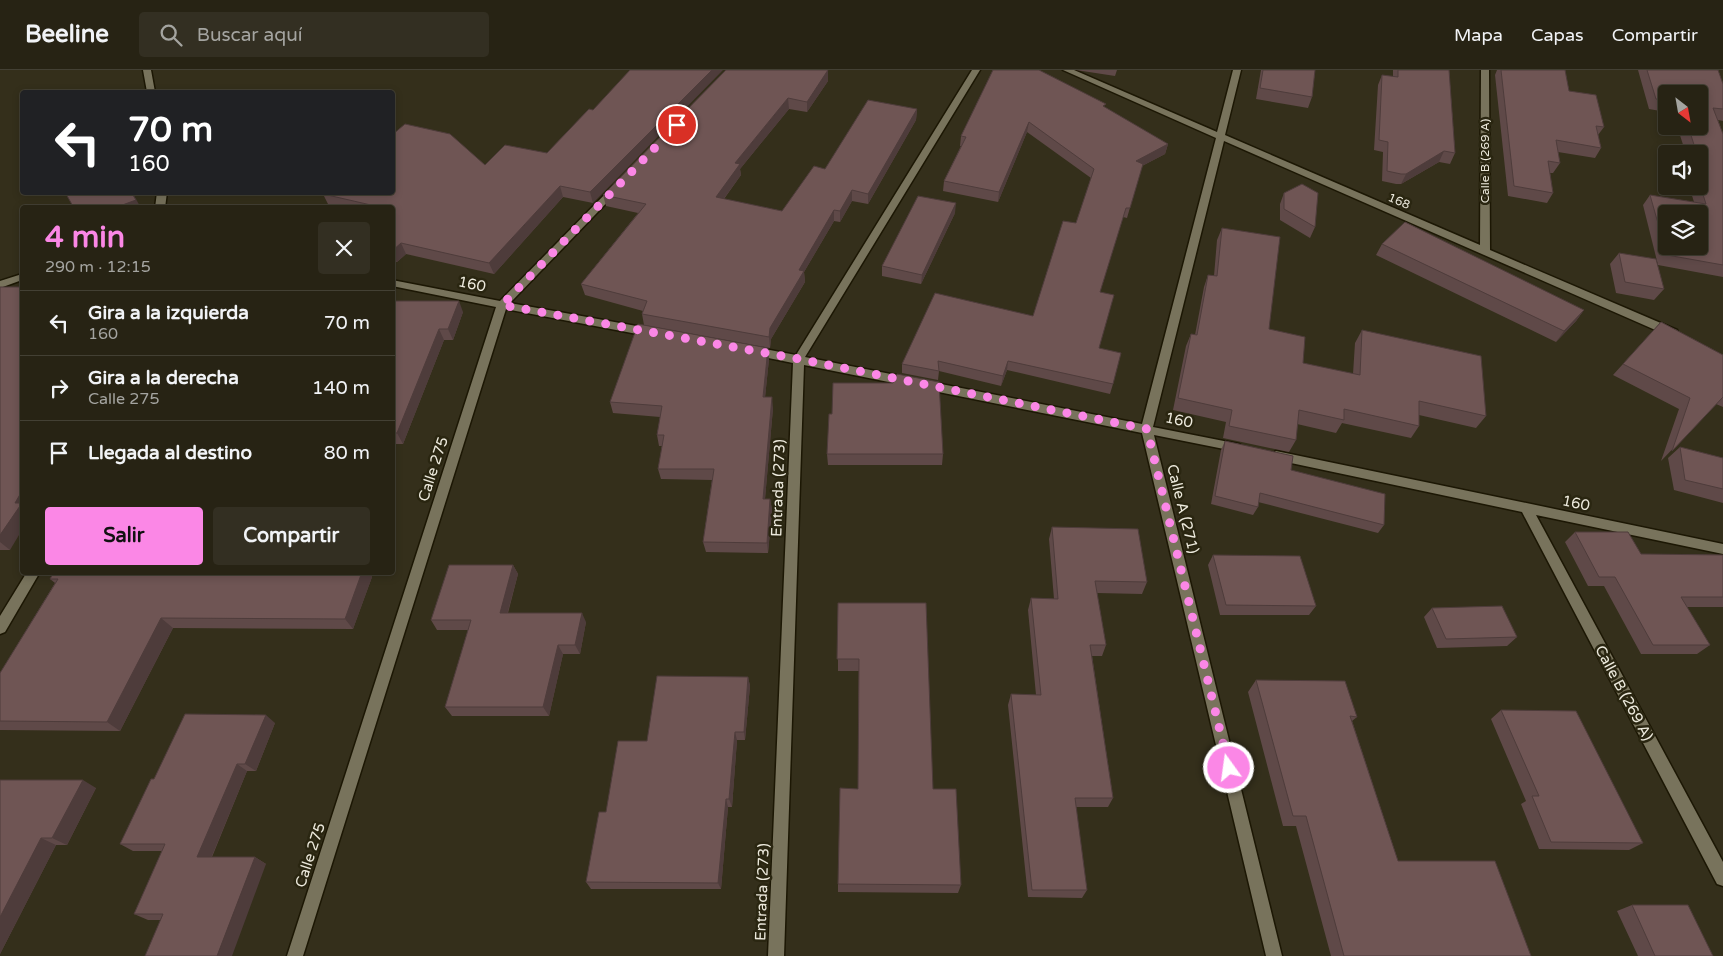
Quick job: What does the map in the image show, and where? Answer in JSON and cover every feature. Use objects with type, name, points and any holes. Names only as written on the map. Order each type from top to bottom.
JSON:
[{"type":"street","points":[[147,70],[152,90]]},
{"type":"street","name":"Entrada (273)","points":[[776,956],[799,359],[976,70]]},
{"type":"street","name":"168","points":[[1066,70],[1686,339]]},
{"type":"street","name":"Calle A (271)","points":[[1237,70],[1147,429],[1274,956]]},
{"type":"street","name":"Calle B (269 A)","points":[[1485,70],[1485,252]]},
{"type":"street","name":"Calle 275","points":[[294,956],[502,305],[627,177]]},
{"type":"street","points":[[0,285],[20,278]]},
{"type":"street","name":"160","points":[[395,284],[665,335]]},
{"type":"street","name":"160","points":[[742,349],[1147,429],[1723,548]]},
{"type":"street","name":"Calle B (269 A)","points":[[1526,508],[1723,878]]},
{"type":"street","points":[[0,628],[32,575]]},
{"type":"building","points":[[630,70],[712,70],[590,192],[560,186],[489,263],[401,243],[395,248],[395,205],[371,205],[327,195],[395,195],[395,132],[405,124],[450,134],[485,165],[505,145],[547,153],[589,109],[593,110]]},
{"type":"building","points":[[726,70],[828,70],[807,102],[788,98],[735,163],[740,164],[716,197],[782,211],[814,166],[825,169],[868,100],[917,109],[868,194],[852,190],[840,211],[834,210],[799,270],[804,271],[770,328],[769,337],[642,314],[647,301],[581,284],[646,204],[603,195]]},
{"type":"building","points":[[993,70],[1039,70],[1106,104],[1103,106],[1168,144],[1136,161],[1143,164],[1130,208],[1126,208],[1100,292],[1114,295],[1099,348],[1121,353],[1113,384],[1008,361],[1003,376],[938,361],[939,371],[902,364],[935,293],[1033,316],[1063,221],[1076,223],[1094,169],[1029,122],[999,192],[944,181],[966,137],[961,136]]},
{"type":"building","points":[[1263,70],[1315,70],[1312,97],[1260,88]]},
{"type":"building","points":[[1398,70],[1449,70],[1455,153],[1444,151],[1406,174],[1387,171],[1388,142],[1379,140],[1382,75],[1398,77]]},
{"type":"building","points":[[1501,70],[1565,70],[1569,91],[1596,95],[1604,127],[1596,126],[1601,148],[1556,140],[1560,163],[1548,161],[1553,193],[1514,186]]},
{"type":"building","points":[[1647,70],[1718,70],[1723,84],[1723,109],[1713,108],[1723,134],[1723,265],[1667,255],[1708,255],[1708,205],[1658,205],[1658,223],[1650,195],[1706,204],[1703,195],[1708,195],[1708,145],[1694,145],[1691,135],[1708,135],[1708,85],[1658,85],[1658,99],[1656,99]]},
{"type":"building","points":[[1302,184],[1318,193],[1315,227],[1284,209],[1284,193]]},
{"type":"building","points":[[67,195],[133,195],[136,200],[122,205],[72,205]]},
{"type":"building","points":[[918,196],[956,203],[922,275],[882,266]]},
{"type":"building","points":[[1405,222],[1584,310],[1564,331],[1382,244]]},
{"type":"building","points":[[1222,228],[1280,237],[1269,329],[1305,337],[1303,363],[1360,375],[1362,330],[1481,356],[1486,416],[1419,401],[1419,426],[1344,409],[1344,420],[1299,410],[1296,440],[1229,426],[1232,410],[1178,398],[1191,334],[1197,335],[1208,275],[1217,276]]},
{"type":"building","points":[[1619,253],[1656,259],[1664,289],[1625,282]]},
{"type":"building","points":[[0,287],[20,287],[20,494],[15,503],[20,503],[20,506],[0,535]]},
{"type":"building","points":[[395,301],[459,301],[448,329],[439,329],[397,433],[395,433]]},
{"type":"building","points":[[1661,322],[1723,355],[1723,397],[1672,451],[1690,398],[1623,364]]},
{"type":"building","points":[[638,324],[768,348],[763,397],[772,397],[763,499],[770,499],[767,543],[703,542],[714,469],[658,469],[664,435],[657,435],[662,406],[610,402]]},
{"type":"building","points":[[897,374],[939,382],[943,454],[827,454],[829,414],[832,414],[833,383],[893,383]]},
{"type":"building","points":[[1225,441],[1293,456],[1291,470],[1385,494],[1384,525],[1260,493],[1258,507],[1215,496]]},
{"type":"building","points":[[1680,447],[1723,458],[1723,489],[1685,480]]},
{"type":"building","points":[[1052,527],[1138,529],[1147,582],[1095,581],[1106,645],[1090,645],[1113,798],[1075,798],[1087,890],[1032,890],[1011,694],[1041,695],[1031,598],[1058,599]]},
{"type":"building","points":[[1575,532],[1628,532],[1641,554],[1723,555],[1723,597],[1681,597],[1710,645],[1653,645],[1615,577],[1599,577]]},
{"type":"building","points":[[1213,555],[1300,556],[1316,606],[1226,605]]},
{"type":"building","points":[[449,565],[513,565],[500,613],[582,613],[575,645],[558,645],[543,707],[445,707],[471,620],[431,620]]},
{"type":"building","points":[[52,575],[361,575],[345,619],[161,618],[107,722],[0,721],[0,673],[58,579],[50,579]]},
{"type":"building","points":[[838,603],[926,603],[933,789],[956,789],[961,885],[838,884],[840,788],[858,789],[859,659],[837,659]]},
{"type":"building","points":[[1502,606],[1517,637],[1446,639],[1432,608]]},
{"type":"building","points":[[657,676],[748,677],[744,732],[735,732],[729,799],[726,799],[718,883],[586,882],[599,812],[606,812],[618,741],[647,741]]},
{"type":"building","points":[[1256,680],[1345,681],[1357,717],[1350,716],[1398,861],[1495,861],[1531,956],[1344,956],[1306,816],[1293,816]]},
{"type":"building","points":[[1501,710],[1576,711],[1643,843],[1551,842],[1532,796],[1539,796]]},
{"type":"building","points":[[185,714],[266,715],[245,764],[237,764],[197,857],[255,857],[217,956],[145,956],[163,914],[134,914],[165,844],[120,844]]},
{"type":"building","points":[[0,780],[83,780],[52,838],[41,838],[0,917]]},
{"type":"building","points":[[1632,905],[1688,905],[1713,956],[1655,956]]},
{"type":"route","points":[[677,125],[502,305],[799,359],[1147,429],[1229,768]]}]
